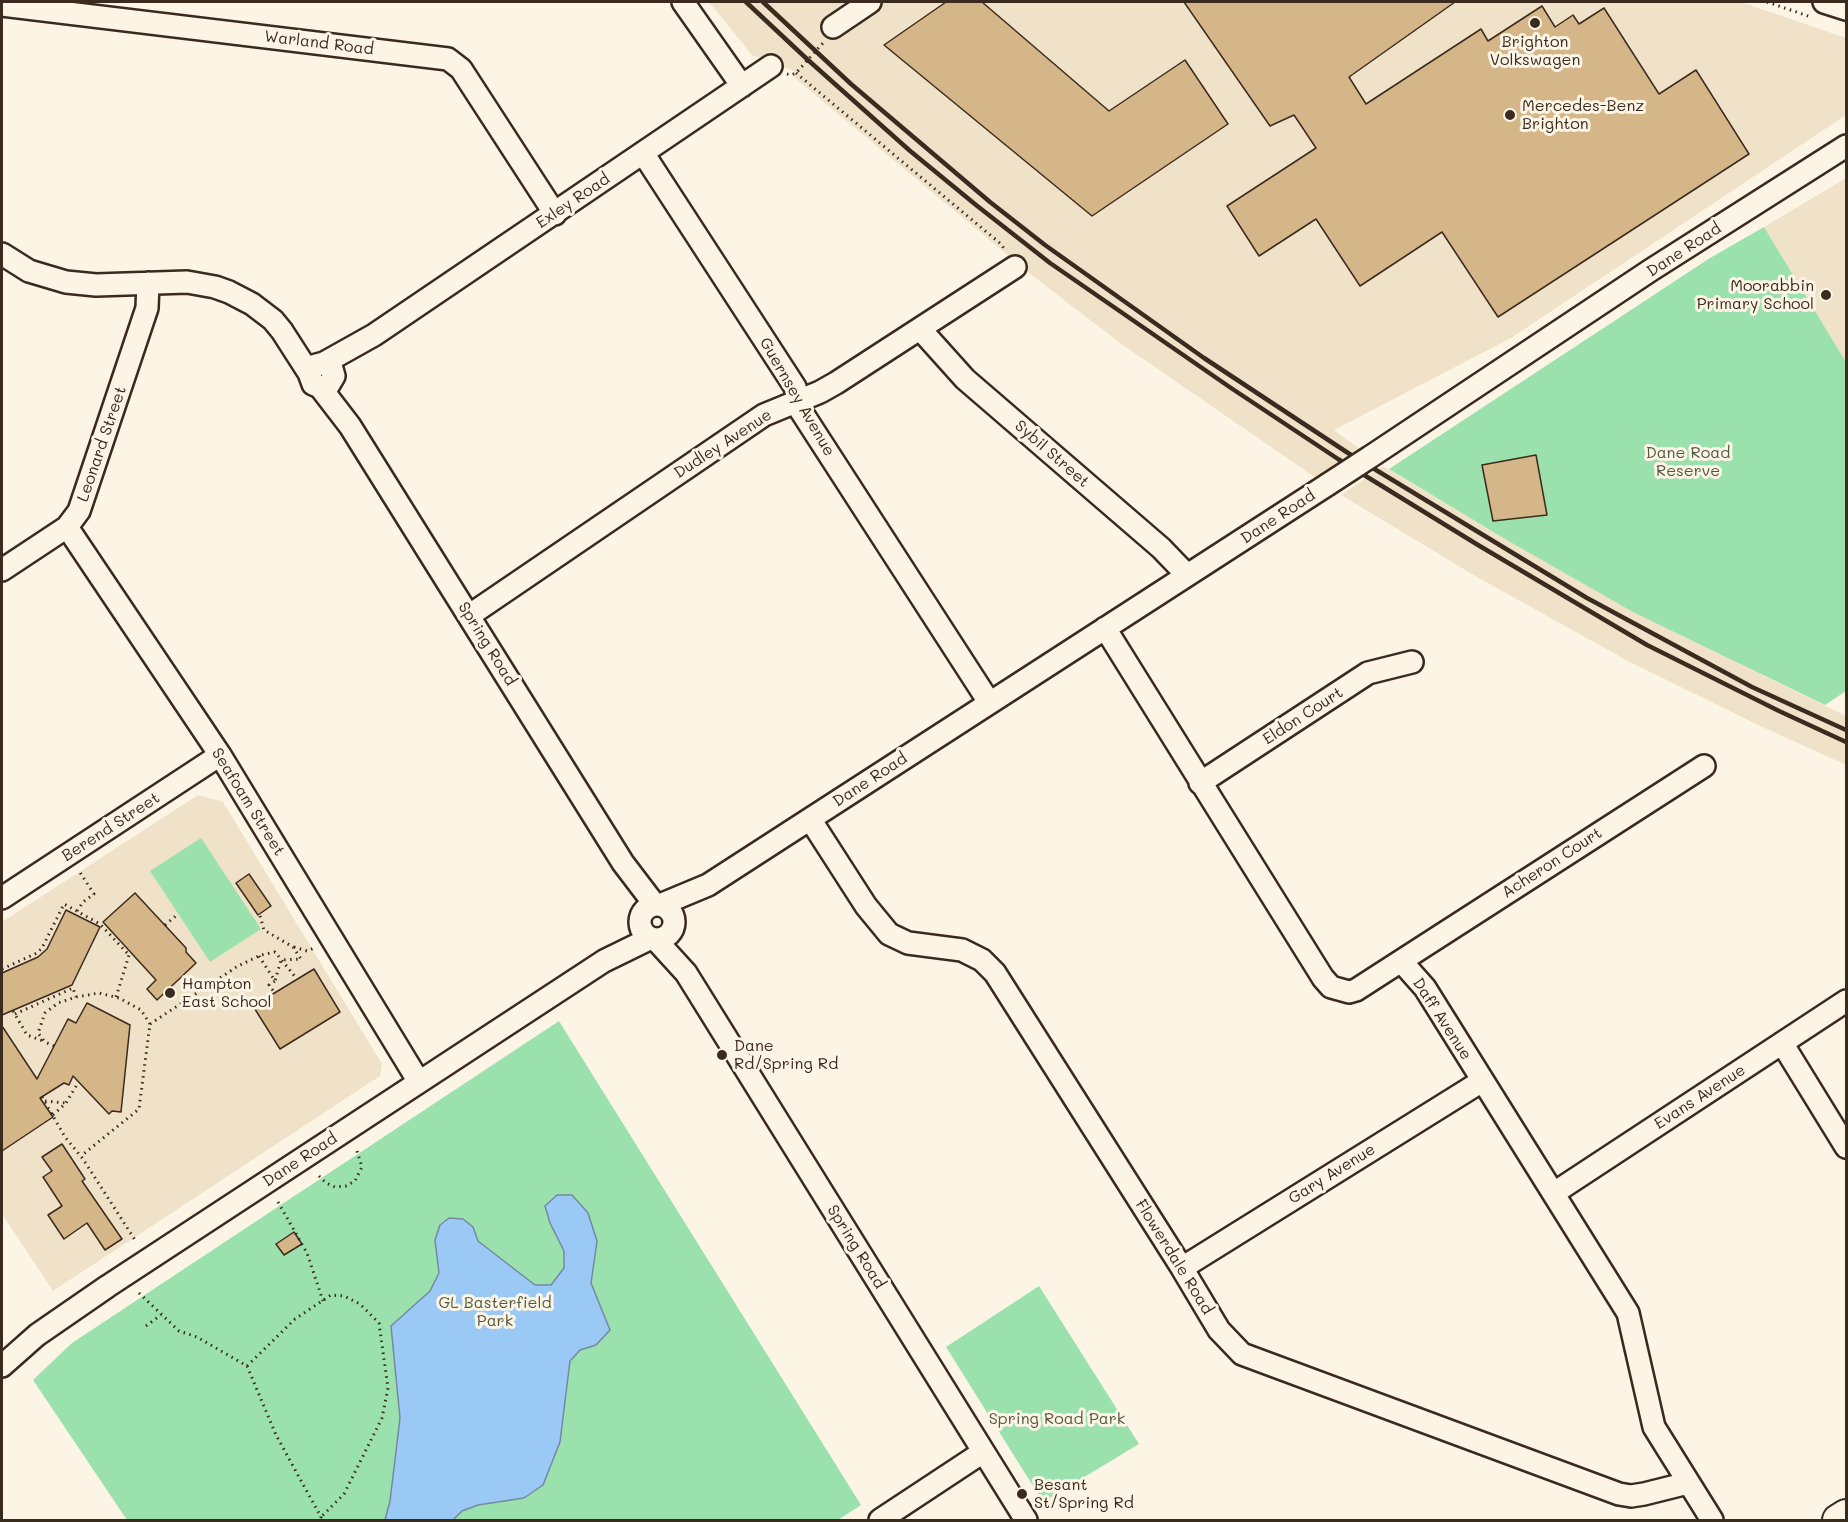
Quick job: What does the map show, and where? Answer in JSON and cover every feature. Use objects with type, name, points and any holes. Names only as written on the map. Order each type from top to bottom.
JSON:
[{"type":"street","points":[[683,2],[742,86]]},
{"type":"street","points":[[833,27],[870,2]]},
{"type":"street","name":"Warland Road","points":[[2,5],[448,59],[461,69],[555,214]]},
{"type":"street","points":[[1821,10],[1846,9]]},
{"type":"street","name":"Exley Road","points":[[323,374],[374,335],[771,66]]},
{"type":"street","name":"Dane Road","points":[[2,1366],[23,1346],[56,1321],[604,961],[630,937],[708,885],[1370,457],[1651,270],[1846,146]]},
{"type":"street","name":"Guernsey Avenue","points":[[643,153],[795,387],[805,417],[989,702]]},
{"type":"street","points":[[2,254],[29,271],[66,282],[96,285],[187,282],[215,287],[252,304],[273,320],[323,374]]},
{"type":"street","name":"Dudley Avenue","points":[[470,615],[764,415],[836,383],[1016,267]]},
{"type":"street","name":"Leonard Street","points":[[2,570],[67,527],[80,511],[147,308],[148,283]]},
{"type":"street","name":"Sybil Street","points":[[921,330],[965,379],[1161,548],[1187,575]]},
{"type":"street","name":"Spring Road","points":[[323,374],[350,426],[470,615],[623,863],[686,973],[1026,1521]]},
{"type":"street","name":"Seafoam Street","points":[[67,527],[220,755],[419,1082]]},
{"type":"street","name":"Daff Avenue","points":[[1105,628],[1200,783],[1330,987],[1349,992],[1356,990],[1401,961],[1425,988],[1628,1313],[1654,1427],[1712,1521]]},
{"type":"street","name":"Eldon Court","points":[[1200,783],[1368,674],[1412,662]]},
{"type":"street","name":"Berend Street","points":[[2,898],[220,755]]},
{"type":"street","name":"Acheron Court","points":[[1401,961],[1704,766]]},
{"type":"street","name":"Flowerdale Road","points":[[810,819],[870,912],[889,934],[908,943],[962,950],[982,960],[995,973],[1219,1330],[1235,1348],[1251,1359],[1619,1494],[1631,1496],[1644,1494],[1688,1483]]},
{"type":"street","name":"Evans Avenue","points":[[1554,1193],[1846,1001]]},
{"type":"street","points":[[1782,1043],[1846,1147]]},
{"type":"street","name":"Gary Avenue","points":[[1182,1268],[1482,1081]]},
{"type":"street","points":[[880,1521],[983,1452]]},
{"type":"street","points":[[1838,1521],[1846,1515]]},
{"type":"path","points":[[1767,2],[1821,10]]},
{"type":"path","points":[[771,66],[791,75],[796,73],[832,33],[833,27]]},
{"type":"path","points":[[796,73],[1001,244],[1016,267]]},
{"type":"path","points":[[77,911],[83,902],[94,894],[79,870]]},
{"type":"path","points":[[2,969],[37,953],[42,948],[64,904],[100,924],[130,953],[116,998]]},
{"type":"path","points":[[165,925],[178,914]]},
{"type":"path","points":[[260,916],[264,930],[293,947],[301,959],[281,960]]},
{"type":"path","points":[[150,1024],[238,966],[259,956],[275,952],[297,979]]},
{"type":"path","points":[[259,956],[275,981]]},
{"type":"path","points":[[275,993],[269,985],[275,981],[281,960]]},
{"type":"path","points":[[54,1046],[27,1035],[14,1013],[73,988],[76,997]]},
{"type":"path","points":[[45,1042],[38,1033],[45,1013],[58,1003],[99,993],[141,1010],[150,1024],[139,1109],[81,1156]]},
{"type":"path","points":[[54,1116],[66,1103],[78,1083]]},
{"type":"path","points":[[42,1097],[65,1137],[81,1156],[135,1240]]},
{"type":"path","points":[[45,1101],[66,1103]]},
{"type":"path","points":[[319,1176],[326,1183],[335,1187],[340,1188],[350,1184],[359,1176],[362,1167],[357,1151]]},
{"type":"path","points":[[279,1202],[307,1253],[323,1301]]},
{"type":"path","points":[[139,1293],[179,1331],[197,1337],[247,1366],[276,1435],[320,1519],[344,1494],[382,1418],[388,1388],[379,1323],[360,1304],[344,1296],[332,1295],[295,1319],[247,1366]]},
{"type":"path","points":[[146,1326],[161,1315]]},
{"type":"shaded area","points":[[709,2],[1741,2],[1846,38],[1846,115],[1511,338],[1334,430],[1361,450],[1316,478],[1120,343],[1033,276],[795,78],[794,71],[752,55]]},
{"type":"shaded area","name":"Moorabbin Primary School","points":[[1846,178],[1846,362],[1764,227]]},
{"type":"shaded area","points":[[1383,466],[1505,539],[1760,674],[1846,716],[1846,765],[1628,661],[1477,577],[1341,495]]},
{"type":"shaded area","name":"Hampton East School","points":[[198,795],[223,802],[382,1064],[380,1076],[53,1291],[2,1214],[2,922]]},
{"type":"green space","name":"Dane Road Reserve","points":[[1764,227],[1846,362],[1846,691],[1825,705],[1633,612],[1389,469],[1710,258]]},
{"type":"green space","points":[[201,838],[261,929],[210,962],[150,871]]},
{"type":"green space","name":"GL Basterfield Park","points":[[559,1021],[861,1505],[838,1520],[127,1520],[33,1380],[72,1343]]},
{"type":"green space","name":"Spring Road Park","points":[[1039,1286],[1139,1444],[1043,1502],[946,1347]]},
{"type":"water","points":[[557,1195],[572,1195],[588,1213],[597,1241],[591,1283],[610,1330],[596,1345],[580,1350],[570,1361],[560,1442],[543,1485],[524,1498],[478,1505],[462,1511],[453,1520],[385,1520],[390,1501],[400,1418],[391,1326],[430,1291],[439,1273],[435,1240],[440,1225],[449,1218],[463,1219],[473,1227],[478,1241],[535,1285],[551,1285],[564,1268],[564,1251],[550,1223],[545,1206]]},
{"type":"building","points":[[946,2],[982,2],[1109,111],[1185,60],[1228,124],[1092,216],[884,45]]},
{"type":"building","points":[[1184,2],[1455,2],[1349,77],[1366,104],[1481,29],[1488,41],[1542,6],[1555,27],[1573,15],[1579,24],[1604,8],[1659,94],[1696,70],[1749,154],[1498,317],[1442,232],[1360,286],[1316,219],[1259,256],[1227,206],[1316,148],[1294,115],[1270,126]]},
{"type":"building","points":[[1536,455],[1547,515],[1493,521],[1482,465]]},
{"type":"building","points":[[249,874],[271,906],[258,915],[236,883]]},
{"type":"building","points":[[135,893],[186,948],[186,952],[196,963],[157,1000],[147,989],[156,980],[103,922]]},
{"type":"building","points":[[66,910],[100,927],[72,985],[2,1015],[2,973],[38,957],[47,949]]},
{"type":"building","points":[[314,969],[340,1012],[280,1049],[253,1006]]},
{"type":"building","points":[[87,1003],[130,1025],[121,1112],[112,1111],[109,1114],[73,1076],[69,1085],[64,1083],[40,1098],[53,1117],[2,1151],[2,1026],[37,1079],[68,1019],[76,1023]]},
{"type":"building","points":[[62,1144],[85,1179],[82,1181],[122,1239],[105,1250],[87,1223],[64,1239],[48,1215],[62,1206],[43,1177],[52,1171],[42,1157]]},
{"type":"building","points":[[294,1232],[302,1244],[284,1255],[276,1244]]},
{"type":"railway","points":[[746,2],[909,150],[976,205],[1050,263],[1231,388],[1338,459],[1647,645],[1846,742]]},
{"type":"railway","points":[[763,2],[851,84],[990,202],[1045,245],[1204,358],[1348,453],[1587,598],[1752,687],[1846,730]]},
{"type":"place","name":"Brighton Volkswagen","points":[[1535,23]]},
{"type":"place","name":"Mercedes-Benz Brighton","points":[[1510,115]]},
{"type":"place","name":"Moorabbin Primary School","points":[[1826,295]]},
{"type":"place","name":"Hampton East School","points":[[170,993]]},
{"type":"place","name":"Dane Rd/Spring Rd","points":[[722,1055]]},
{"type":"place","name":"Besant St/Spring Rd","points":[[1022,1494]]}]
